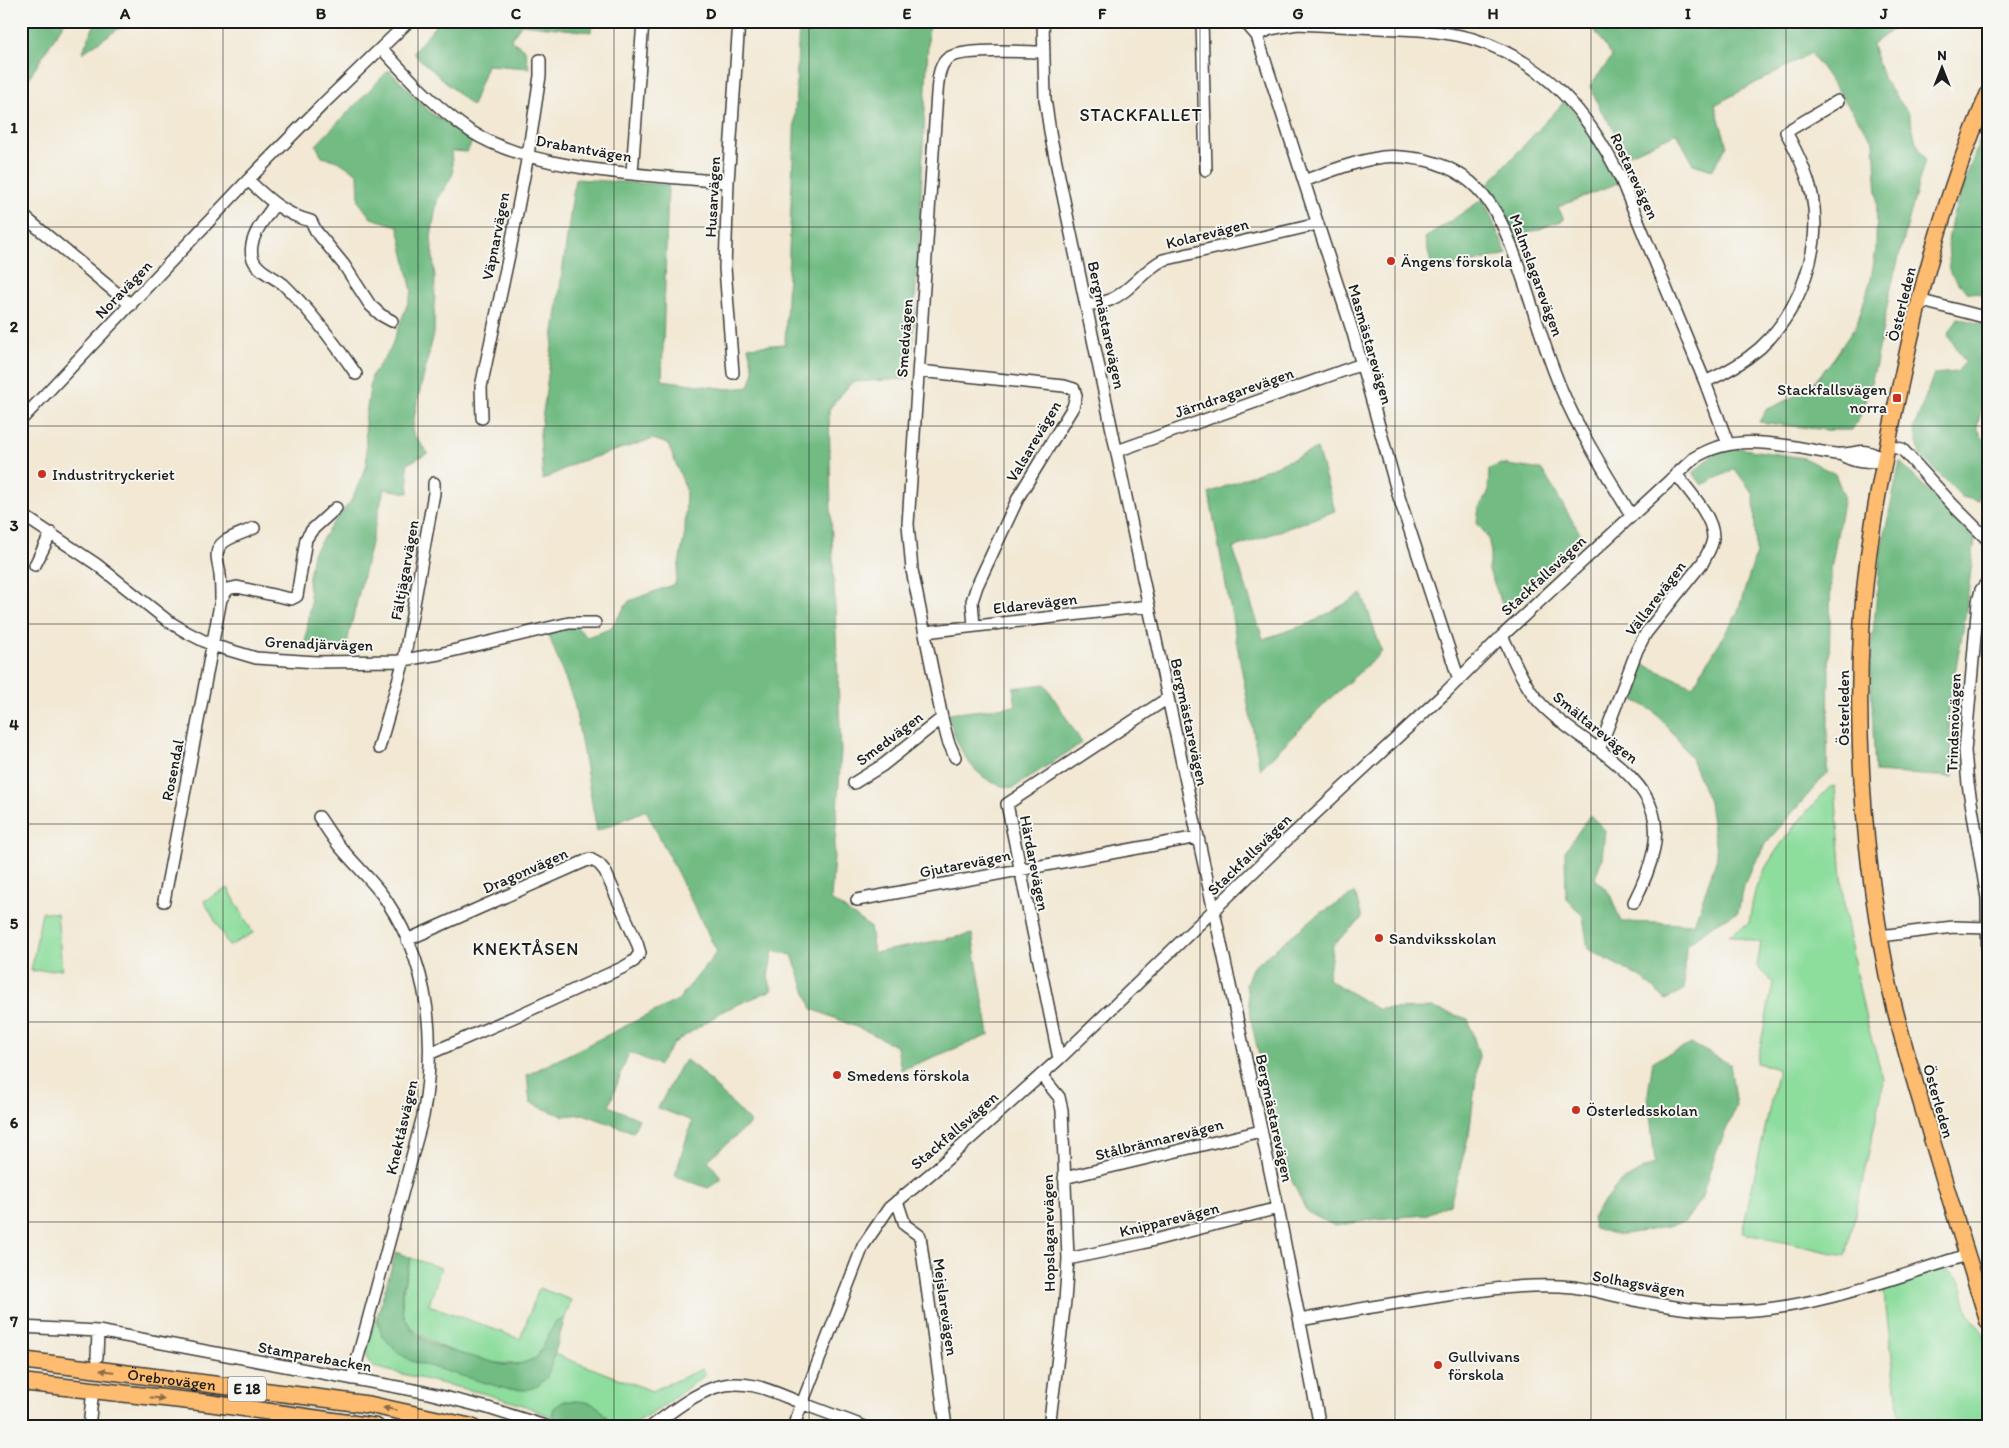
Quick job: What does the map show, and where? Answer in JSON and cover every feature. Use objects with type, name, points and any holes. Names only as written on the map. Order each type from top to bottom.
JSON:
[{"type":"highway","name":"Örebrovägen","points":[[21,1360],[336,1400],[400,1411],[472,1427]]},
{"type":"highway","name":"Örebrovägen","points":[[21,1382],[208,1403],[376,1427]]},
{"type":"main road","name":"Österleden","points":[[1988,94],[1961,160],[1918,300],[1885,453],[1862,620],[1859,706],[1860,769],[1880,936],[1902,1040],[1988,1322]]},
{"type":"street","name":"Noravägen","points":[[21,420],[248,180],[409,21]]},
{"type":"street","points":[[632,173],[643,21]]},
{"type":"street","name":"Husarvägen","points":[[733,373],[725,268],[728,182],[739,21]]},
{"type":"street","name":"Bergmästarevägen","points":[[1043,21],[1047,118],[1168,698],[1278,1208],[1320,1427]]},
{"type":"street","points":[[1202,21],[1206,170]]},
{"type":"street","name":"Masmästarevägen","points":[[1244,21],[1257,36],[1362,364],[1395,485],[1459,680]]},
{"type":"street","name":"Rostarevägen","points":[[1257,36],[1270,29],[1296,24],[1438,32],[1472,39],[1491,46],[1532,68],[1554,83],[1590,123],[1607,150],[1705,382],[1728,444]]},
{"type":"street","name":"Drabantvägen","points":[[381,48],[451,118],[497,145],[550,161],[580,167],[728,182]]},
{"type":"street","name":"Smedvägen","points":[[956,757],[948,741],[942,718],[912,570],[908,524],[936,93],[944,61],[952,54],[966,52],[1044,52]]},
{"type":"street","name":"Väpnarvägen","points":[[482,418],[481,387],[528,155],[540,76],[540,60]]},
{"type":"street","points":[[1705,382],[1728,371],[1760,347],[1786,316],[1795,301],[1814,240],[1814,218],[1812,197],[1801,158],[1786,132],[1838,101]]},
{"type":"street","name":"Malmslagarevägen","points":[[1304,181],[1366,160],[1398,156],[1438,163],[1472,182],[1484,194],[1494,206],[1511,244],[1552,365],[1572,414],[1631,515]]},
{"type":"street","points":[[248,180],[275,204],[300,218],[311,221],[316,232],[344,265],[370,305],[381,315],[392,321]]},
{"type":"street","points":[[275,204],[259,226],[254,242],[252,255],[256,265],[280,282],[298,299],[340,350],[356,374]]},
{"type":"street","points":[[21,214],[131,305]]},
{"type":"street","name":"Kolarevägen","points":[[1086,305],[1109,300],[1126,290],[1153,265],[1163,260],[1318,224]]},
{"type":"street","points":[[1918,300],[1988,318]]},
{"type":"street","name":"Järndragarevägen","points":[[1117,451],[1362,364]]},
{"type":"street","name":"Valsarevägen","points":[[919,370],[1064,386],[1074,388],[1076,396],[1019,496],[990,559],[972,602],[974,626]]},
{"type":"street","name":"Stackfallsvägen","points":[[793,1427],[863,1246],[889,1208],[934,1171],[1041,1075],[1459,680],[1502,636],[1676,474],[1694,458],[1708,449],[1746,441],[1840,454],[1849,460],[1866,464],[1885,453]]},
{"type":"street","points":[[1885,453],[1902,449],[1988,540]]},
{"type":"street","name":"Vällarevägen","points":[[1599,750],[1637,650],[1646,633],[1703,562],[1710,550],[1713,538],[1711,525],[1703,510],[1676,474]]},
{"type":"street","name":"Fältjägarvägen","points":[[379,748],[404,660],[434,493],[434,483]]},
{"type":"street","points":[[220,599],[228,589],[237,587],[291,600],[298,596],[306,539],[312,530],[336,508]]},
{"type":"street","name":"Grenadjärvägen","points":[[21,514],[96,564],[168,621],[188,634],[212,645],[256,658],[324,662],[404,660],[569,623],[595,623]]},
{"type":"street","name":"Rosendal","points":[[164,901],[222,587],[216,562],[220,546],[225,541],[254,528]]},
{"type":"street","points":[[35,565],[51,533]]},
{"type":"street","name":"Trindsnövägen","points":[[1988,581],[1981,590],[1978,602],[1965,751],[1968,784],[1987,898],[1988,980]]},
{"type":"street","name":"Eldarevägen","points":[[925,632],[1149,606]]},
{"type":"street","name":"Smältarevägen","points":[[1502,636],[1540,704],[1553,716],[1622,767],[1637,782],[1646,797],[1654,816],[1656,835],[1654,854],[1647,876],[1634,902]]},
{"type":"street","name":"Härdarevägen","points":[[1058,1059],[1006,804],[1168,698]]},
{"type":"street","name":"Smedvägen","points":[[854,783],[883,765],[942,718]]},
{"type":"street","name":"Knektåsvägen","points":[[319,817],[340,848],[366,874],[385,899],[408,940],[423,986],[428,1009],[431,1053],[429,1087],[423,1116],[352,1379]]},
{"type":"street","name":"Gjutarevägen","points":[[857,900],[1198,837]]},
{"type":"street","name":"Dragonvägen","points":[[408,940],[590,859],[599,864],[605,871],[640,953],[634,961],[624,966],[431,1053]]},
{"type":"street","points":[[1880,936],[1953,926],[1987,928]]},
{"type":"street","name":"Hopslagarevägen","points":[[1041,1075],[1058,1097],[1062,1110],[1068,1259],[1065,1301],[1049,1427]]},
{"type":"street","name":"Stålbrännarevägen","points":[[1064,1178],[1261,1131]]},
{"type":"street","name":"Mejslarevägen","points":[[897,1200],[905,1225],[920,1236],[946,1427]]},
{"type":"street","name":"Knipparevägen","points":[[1068,1259],[1143,1243],[1278,1208]]},
{"type":"street","name":"Solhagsvägen","points":[[1300,1320],[1480,1290],[1545,1286],[1573,1287],[1641,1301],[1700,1310],[1739,1312],[1764,1310],[1820,1299],[1967,1255]]},
{"type":"street","name":"Stamparebacken","points":[[21,1326],[98,1332],[424,1392],[488,1408],[548,1427]]},
{"type":"street","points":[[97,1357],[98,1332]]},
{"type":"street","points":[[651,1427],[693,1397],[717,1387],[738,1383],[766,1388],[865,1427]]},
{"type":"street","points":[[89,1427],[92,1399]]},
{"type":"green space","points":[[21,21],[65,21],[21,91]]},
{"type":"green space","points":[[96,21],[130,21],[82,53]]},
{"type":"green space","points":[[439,21],[592,21],[591,32],[521,24],[511,40],[525,50],[529,68],[487,65],[472,106],[413,53]]},
{"type":"green space","points":[[799,21],[929,21],[919,237],[912,352],[908,379],[852,382],[829,409],[831,515],[841,751],[831,900],[870,927],[874,953],[972,934],[989,1035],[901,1070],[897,1047],[871,1033],[812,1009],[792,955],[773,951],[768,977],[772,990],[725,1010],[674,1043],[659,1065],[629,1052],[609,1106],[639,1119],[633,1132],[583,1114],[563,1116],[530,1103],[527,1075],[678,1000],[717,952],[646,810],[597,831],[574,702],[548,633],[576,626],[587,637],[610,629],[629,601],[675,584],[685,533],[686,489],[668,444],[653,439],[575,463],[543,480],[540,434],[575,179],[668,185],[662,380],[728,389],[749,387],[754,371],[748,347],[785,344]]},
{"type":"green space","points":[[1585,21],[1922,21],[1920,25],[1894,28],[1872,45],[1884,80],[1909,114],[1916,142],[1925,159],[1890,291],[1876,364],[1864,409],[1852,430],[1827,430],[1759,422],[1766,410],[1791,398],[1817,379],[1857,324],[1871,279],[1876,249],[1877,196],[1874,142],[1811,53],[1715,105],[1727,146],[1712,170],[1693,164],[1677,133],[1630,154],[1600,109],[1590,86],[1612,57],[1592,26]]},
{"type":"green space","points":[[389,70],[431,113],[473,140],[467,152],[451,151],[453,174],[437,201],[431,237],[435,278],[434,333],[416,407],[412,432],[428,453],[407,464],[409,493],[384,489],[345,651],[305,645],[311,602],[308,583],[313,553],[333,523],[351,501],[367,465],[365,421],[372,375],[390,350],[412,292],[398,226],[371,218],[359,202],[358,174],[338,161],[322,157],[316,145]]},
{"type":"green space","points":[[1565,101],[1590,131],[1618,183],[1558,207],[1564,220],[1515,238],[1505,213],[1487,185]]},
{"type":"green space","points":[[1988,117],[1988,295],[1967,292],[1950,273],[1948,242],[1952,218]]},
{"type":"green space","points":[[1483,199],[1507,254],[1433,272],[1425,238]]},
{"type":"green space","points":[[1958,318],[1988,326],[1988,398],[1983,401],[1977,428],[1986,442],[1985,462],[1978,501],[1962,497],[1920,455],[1914,428],[1934,374],[1957,372],[1965,362],[1948,335]]},
{"type":"green space","points":[[1723,446],[1804,458],[1835,474],[1844,496],[1831,569],[1827,773],[1765,844],[1745,882],[1738,912],[1710,927],[1686,946],[1684,990],[1666,1000],[1643,979],[1588,949],[1583,916],[1566,898],[1565,851],[1590,815],[1605,830],[1602,858],[1595,878],[1610,894],[1621,922],[1694,924],[1717,858],[1709,802],[1691,758],[1674,734],[1652,710],[1627,696],[1642,664],[1693,686],[1737,614],[1756,554],[1754,495],[1735,469],[1702,485],[1693,473]]},
{"type":"green space","points":[[1317,449],[1335,511],[1233,548],[1263,639],[1311,623],[1362,594],[1382,652],[1334,695],[1260,769],[1209,493]]},
{"type":"green space","points":[[1900,462],[1975,538],[1964,625],[1948,709],[1953,777],[1875,772],[1870,664],[1881,551]]},
{"type":"green space","points":[[1501,464],[1542,470],[1584,540],[1506,614],[1488,568],[1491,553],[1488,537],[1477,523],[1479,507],[1488,493],[1489,469]]},
{"type":"green space","points":[[1045,684],[1082,743],[1013,788],[988,780],[969,763],[962,752],[948,714],[1016,706],[1013,688]]},
{"type":"green space","points":[[1835,786],[1844,905],[1866,1020],[1883,1078],[1882,1092],[1846,1256],[1742,1233],[1778,1069],[1757,1063],[1773,983],[1757,967],[1761,943],[1729,935],[1749,923],[1757,885],[1779,847],[1820,797],[1830,787]]},
{"type":"green space","points":[[228,888],[253,933],[229,946],[204,901]]},
{"type":"green space","points":[[1355,893],[1362,918],[1333,945],[1328,979],[1377,1009],[1433,1008],[1468,1019],[1479,1055],[1469,1135],[1450,1204],[1425,1215],[1375,1219],[1335,1226],[1307,1212],[1291,1179],[1252,1025],[1246,984],[1252,968],[1316,916]]},
{"type":"green space","points":[[42,912],[57,913],[62,969],[31,971]]},
{"type":"green space","points":[[1692,1044],[1730,1064],[1736,1107],[1714,1158],[1701,1199],[1685,1222],[1618,1235],[1594,1228],[1592,1217],[1619,1183],[1655,1163],[1648,1094],[1653,1061]]},
{"type":"green space","points":[[686,1060],[699,1070],[751,1123],[708,1160],[722,1179],[708,1188],[675,1176],[692,1121],[658,1108],[680,1066]]},
{"type":"green space","points":[[396,1252],[411,1258],[402,1296],[405,1318],[418,1335],[438,1346],[498,1364],[519,1364],[537,1357],[556,1321],[561,1319],[564,1321],[546,1378],[538,1386],[526,1390],[507,1389],[411,1361],[396,1351],[382,1335],[377,1317]]},
{"type":"green space","points":[[411,1258],[441,1268],[429,1305],[520,1339],[539,1288],[571,1300],[564,1321],[561,1319],[537,1358],[524,1363],[507,1364],[487,1361],[466,1356],[446,1348],[427,1339],[413,1329],[405,1318],[402,1304],[405,1280]]},
{"type":"green space","points":[[1938,1269],[1947,1271],[1958,1278],[1963,1289],[1968,1312],[1982,1331],[1986,1343],[1989,1366],[1988,1427],[1901,1427],[1883,1286]]},
{"type":"green space","points":[[377,1317],[378,1325],[507,1389],[551,1366],[554,1354],[652,1391],[702,1369],[705,1372],[704,1376],[648,1416],[623,1426],[609,1427],[606,1415],[554,1408],[552,1417],[523,1405],[486,1394],[373,1367],[367,1356],[367,1349]]},
{"type":"green space","points":[[564,1401],[580,1401],[593,1404],[602,1412],[609,1427],[588,1427],[552,1417],[554,1408]]},
{"type":"place","name":"Ängens förskola","points":[[1391,261]]},
{"type":"place","name":"Stackfallsvägen norra","points":[[1897,398]]},
{"type":"place","name":"Industritryckeriet","points":[[42,474]]},
{"type":"place","name":"Sandviksskolan","points":[[1379,938]]},
{"type":"place","name":"Smedens förskola","points":[[837,1075]]},
{"type":"place","name":"Österledsskolan","points":[[1576,1110]]},
{"type":"place","name":"Gullvivans förskola","points":[[1438,1365]]},
{"type":"district","name":"STACKFALLET","points":[[1141,115]]},
{"type":"district","name":"KNEKTÅSEN","points":[[526,949]]}]
